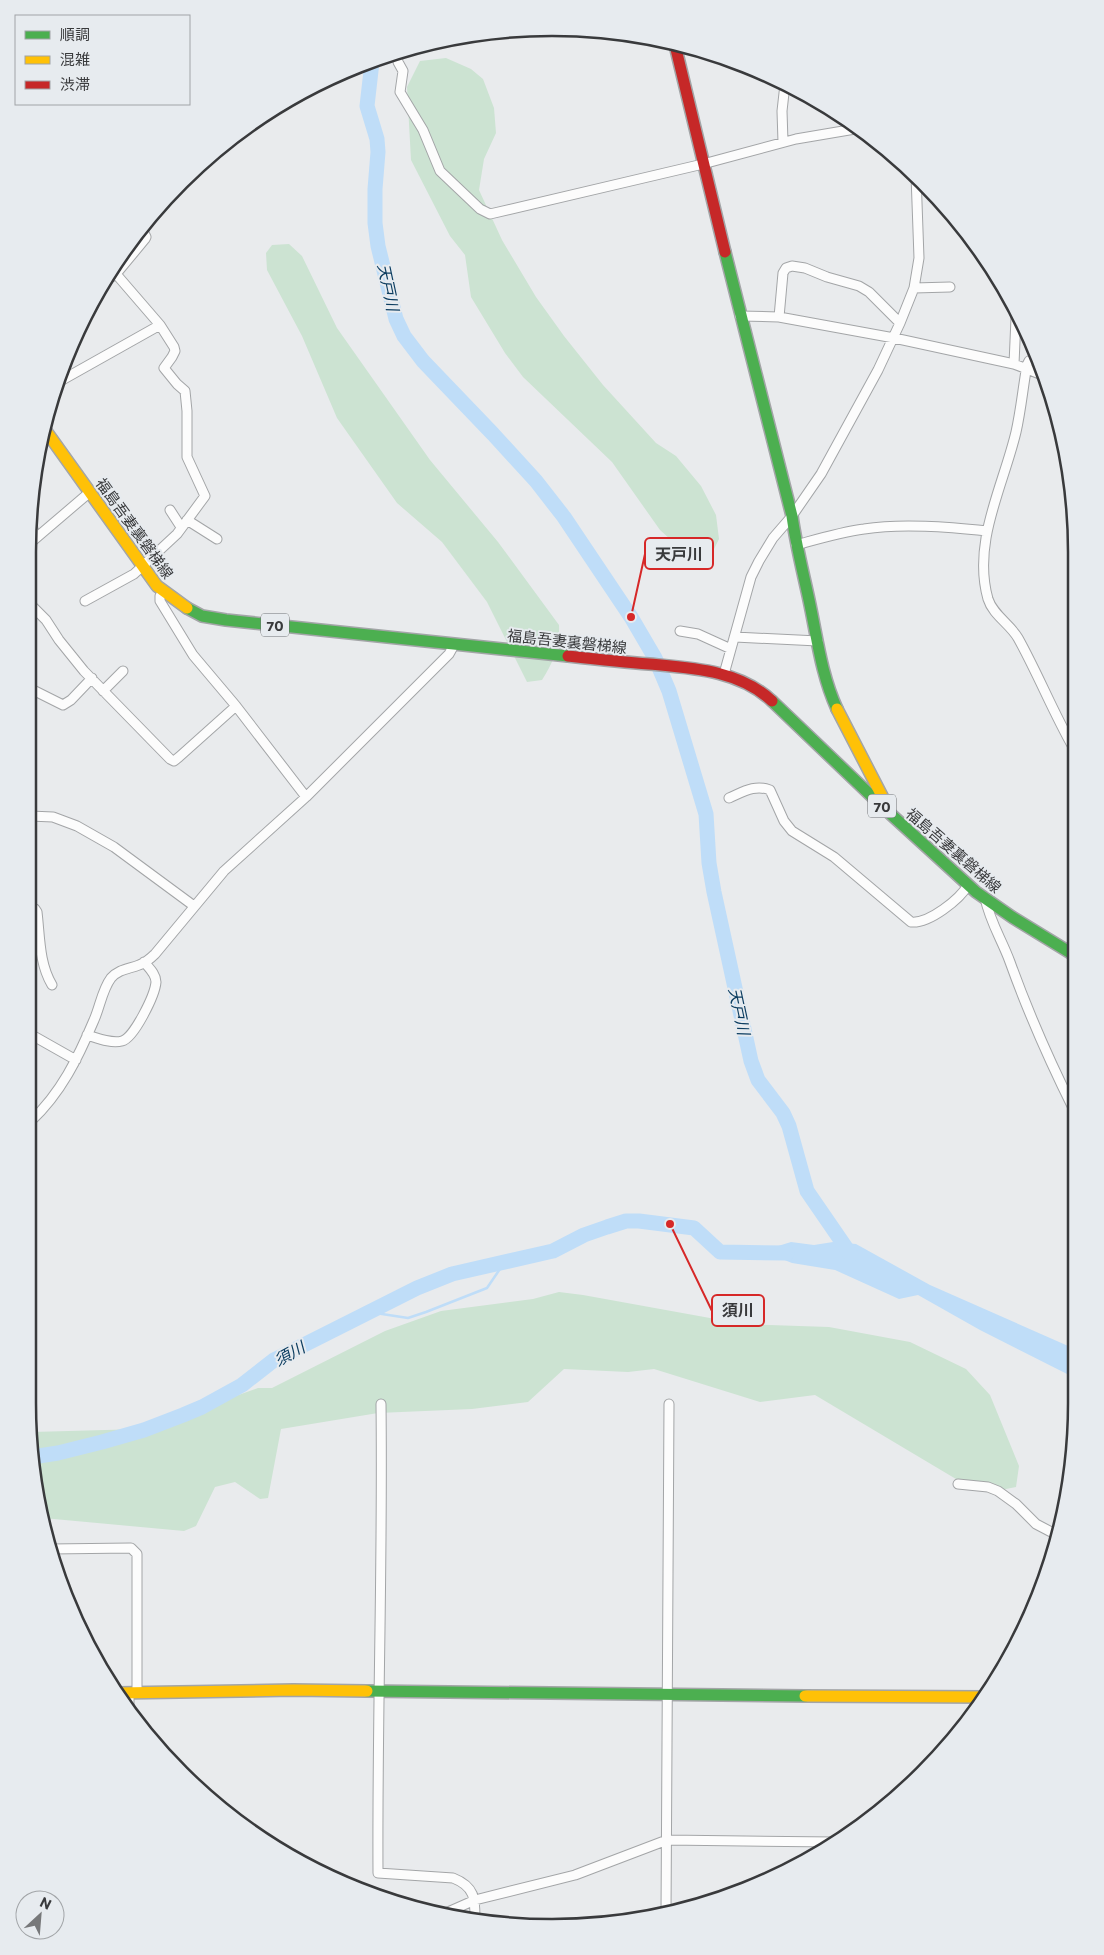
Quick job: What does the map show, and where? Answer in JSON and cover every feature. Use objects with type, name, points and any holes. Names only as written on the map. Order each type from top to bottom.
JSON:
[{"type":"street","points":[[677,52],[740,316],[792,516],[796,546],[830,695],[883,798],[884,808]]},
{"type":"street","points":[[398,60],[403,71],[400,92],[424,130],[438,167],[447,178],[487,214],[496,214],[703,164],[782,142],[849,130]]},
{"type":"street","points":[[782,142],[784,91]]},
{"type":"street","points":[[724,674],[751,577],[773,538],[792,516],[821,474],[843,436],[894,338],[914,288],[919,252],[918,188]]},
{"type":"street","points":[[122,267],[145,239],[145,235]]},
{"type":"street","points":[[779,317],[783,273],[786,268],[792,266],[805,268],[827,277],[859,286],[869,292],[900,323]]},
{"type":"street","points":[[85,600],[134,574],[184,524],[205,496],[186,457],[187,412],[185,391],[164,368],[172,358],[175,350],[160,325],[117,275]]},
{"type":"street","points":[[914,288],[950,287]]},
{"type":"street","points":[[740,316],[779,317],[894,338],[1014,364],[1034,372]]},
{"type":"street","points":[[67,377],[160,325]]},
{"type":"street","points":[[1014,364],[1016,326]]},
{"type":"street","points":[[1030,361],[1026,368],[1016,431],[987,531],[983,553],[989,600],[996,613],[1018,638],[1068,737]]},
{"type":"street","name":"福島吾妻裏磐梯線","points":[[50,436],[142,566],[163,591],[184,607],[202,616],[688,668],[724,674],[748,683],[768,697],[968,885],[1012,918],[1068,951]]},
{"type":"street","points":[[36,537],[90,492]]},
{"type":"street","points":[[170,510],[184,524],[217,539]]},
{"type":"street","points":[[796,546],[838,534],[879,527],[987,531]]},
{"type":"street","points":[[163,591],[160,596],[160,602],[193,654],[306,796]]},
{"type":"street","points":[[36,610],[46,620],[71,656],[174,761],[236,706]]},
{"type":"street","points":[[680,631],[698,634],[731,649]]},
{"type":"street","points":[[735,637],[818,641]]},
{"type":"street","points":[[36,1115],[61,1087],[76,1060],[110,980],[122,970],[144,962],[155,954],[224,871],[306,796],[436,668],[449,654],[454,644]]},
{"type":"street","points":[[104,690],[123,670]]},
{"type":"street","points":[[36,692],[63,705],[71,700],[92,678]]},
{"type":"street","points":[[729,798],[750,788],[762,787],[770,790],[784,821],[792,831],[834,857],[911,922],[921,921],[948,907],[963,893],[968,885]]},
{"type":"street","points":[[36,816],[53,817],[77,826],[114,847],[194,906]]},
{"type":"street","points":[[985,898],[989,917],[1007,955],[1034,1024],[1068,1095]]},
{"type":"street","points":[[36,910],[41,951],[47,978],[52,985]]},
{"type":"street","points":[[87,1035],[118,1042],[130,1036],[146,1008],[155,985],[154,974],[144,962]]},
{"type":"street","points":[[36,1037],[76,1060]]},
{"type":"street","points":[[381,1404],[380,1692],[377,1766],[378,1873],[453,1878],[468,1886],[475,1900],[475,1913]]},
{"type":"street","points":[[666,1906],[669,1404]]},
{"type":"street","points":[[958,1484],[988,1487],[998,1491],[1016,1504],[1036,1524],[1051,1532]]},
{"type":"street","points":[[58,1549],[131,1548],[137,1554],[128,1693],[293,1690],[976,1697]]},
{"type":"street","points":[[453,1909],[475,1900],[575,1875],[667,1840],[823,1842]]},
{"type":"green space","points":[[446,58],[471,69],[483,79],[494,108],[496,133],[484,159],[479,190],[502,240],[536,297],[564,336],[603,385],[656,443],[676,456],[701,486],[716,515],[719,539],[712,553],[702,562],[691,558],[660,530],[612,462],[523,377],[505,353],[471,297],[465,255],[450,236],[411,160],[407,87],[420,61]]},
{"type":"green space","points":[[289,244],[302,256],[337,328],[430,460],[498,542],[559,625],[555,654],[542,680],[527,682],[487,602],[442,542],[397,503],[337,418],[302,336],[267,270],[266,253],[272,245]]},
{"type":"green space","points":[[559,1292],[743,1324],[829,1327],[910,1342],[966,1369],[990,1395],[1019,1466],[1016,1487],[1001,1490],[961,1482],[815,1395],[760,1402],[654,1369],[628,1372],[564,1369],[528,1402],[472,1409],[378,1413],[281,1429],[268,1498],[260,1499],[235,1482],[215,1487],[196,1526],[184,1531],[50,1519],[37,1432],[142,1429],[258,1388],[272,1388],[385,1331],[441,1311],[533,1299]]},
{"type":"water","points":[[791,1242],[814,1245],[833,1242],[856,1244],[930,1285],[1068,1346],[1068,1374],[980,1330],[918,1295],[899,1299],[835,1270],[792,1263],[762,1251]]},
{"type":"waterway","name":"天戸川","points":[[371,70],[367,106],[377,139],[378,152],[375,223],[378,246],[396,319],[404,336],[423,361],[536,481],[564,517],[631,617],[655,658],[669,691],[706,814],[709,863],[714,892],[751,1061],[758,1080],[783,1113],[789,1126],[807,1191],[851,1255]]},
{"type":"waterway","name":"須川","points":[[39,1456],[58,1453],[144,1430],[202,1407],[242,1385],[274,1360],[417,1288],[452,1274],[553,1251],[584,1235],[626,1221],[694,1228],[720,1252],[787,1253]]},
{"type":"waterway","points":[[369,1312],[408,1318],[426,1312],[487,1288],[504,1263]]},
{"type":"traffic: fast","points":[[725,252],[792,516],[823,669],[837,709]]},
{"type":"traffic: fast","points":[[187,608],[202,616],[226,620],[568,656]]},
{"type":"traffic: fast","points":[[772,701],[884,808],[976,892],[1012,917],[1068,951]]},
{"type":"traffic: fast","points":[[367,1691],[805,1696]]},
{"type":"traffic: slow","points":[[50,436],[157,586],[187,608]]},
{"type":"traffic: slow","points":[[837,709],[883,798],[884,808]]},
{"type":"traffic: slow","points":[[125,1693],[293,1690],[367,1691]]},
{"type":"traffic: slow","points":[[805,1696],[976,1697]]},
{"type":"traffic: jam","points":[[677,52],[725,252]]},
{"type":"traffic: jam","points":[[568,656],[714,672],[745,683],[772,701]]},
{"type":"place","name":"天戸川","points":[[631,617]]},
{"type":"place","name":"須川","points":[[670,1224]]}]
